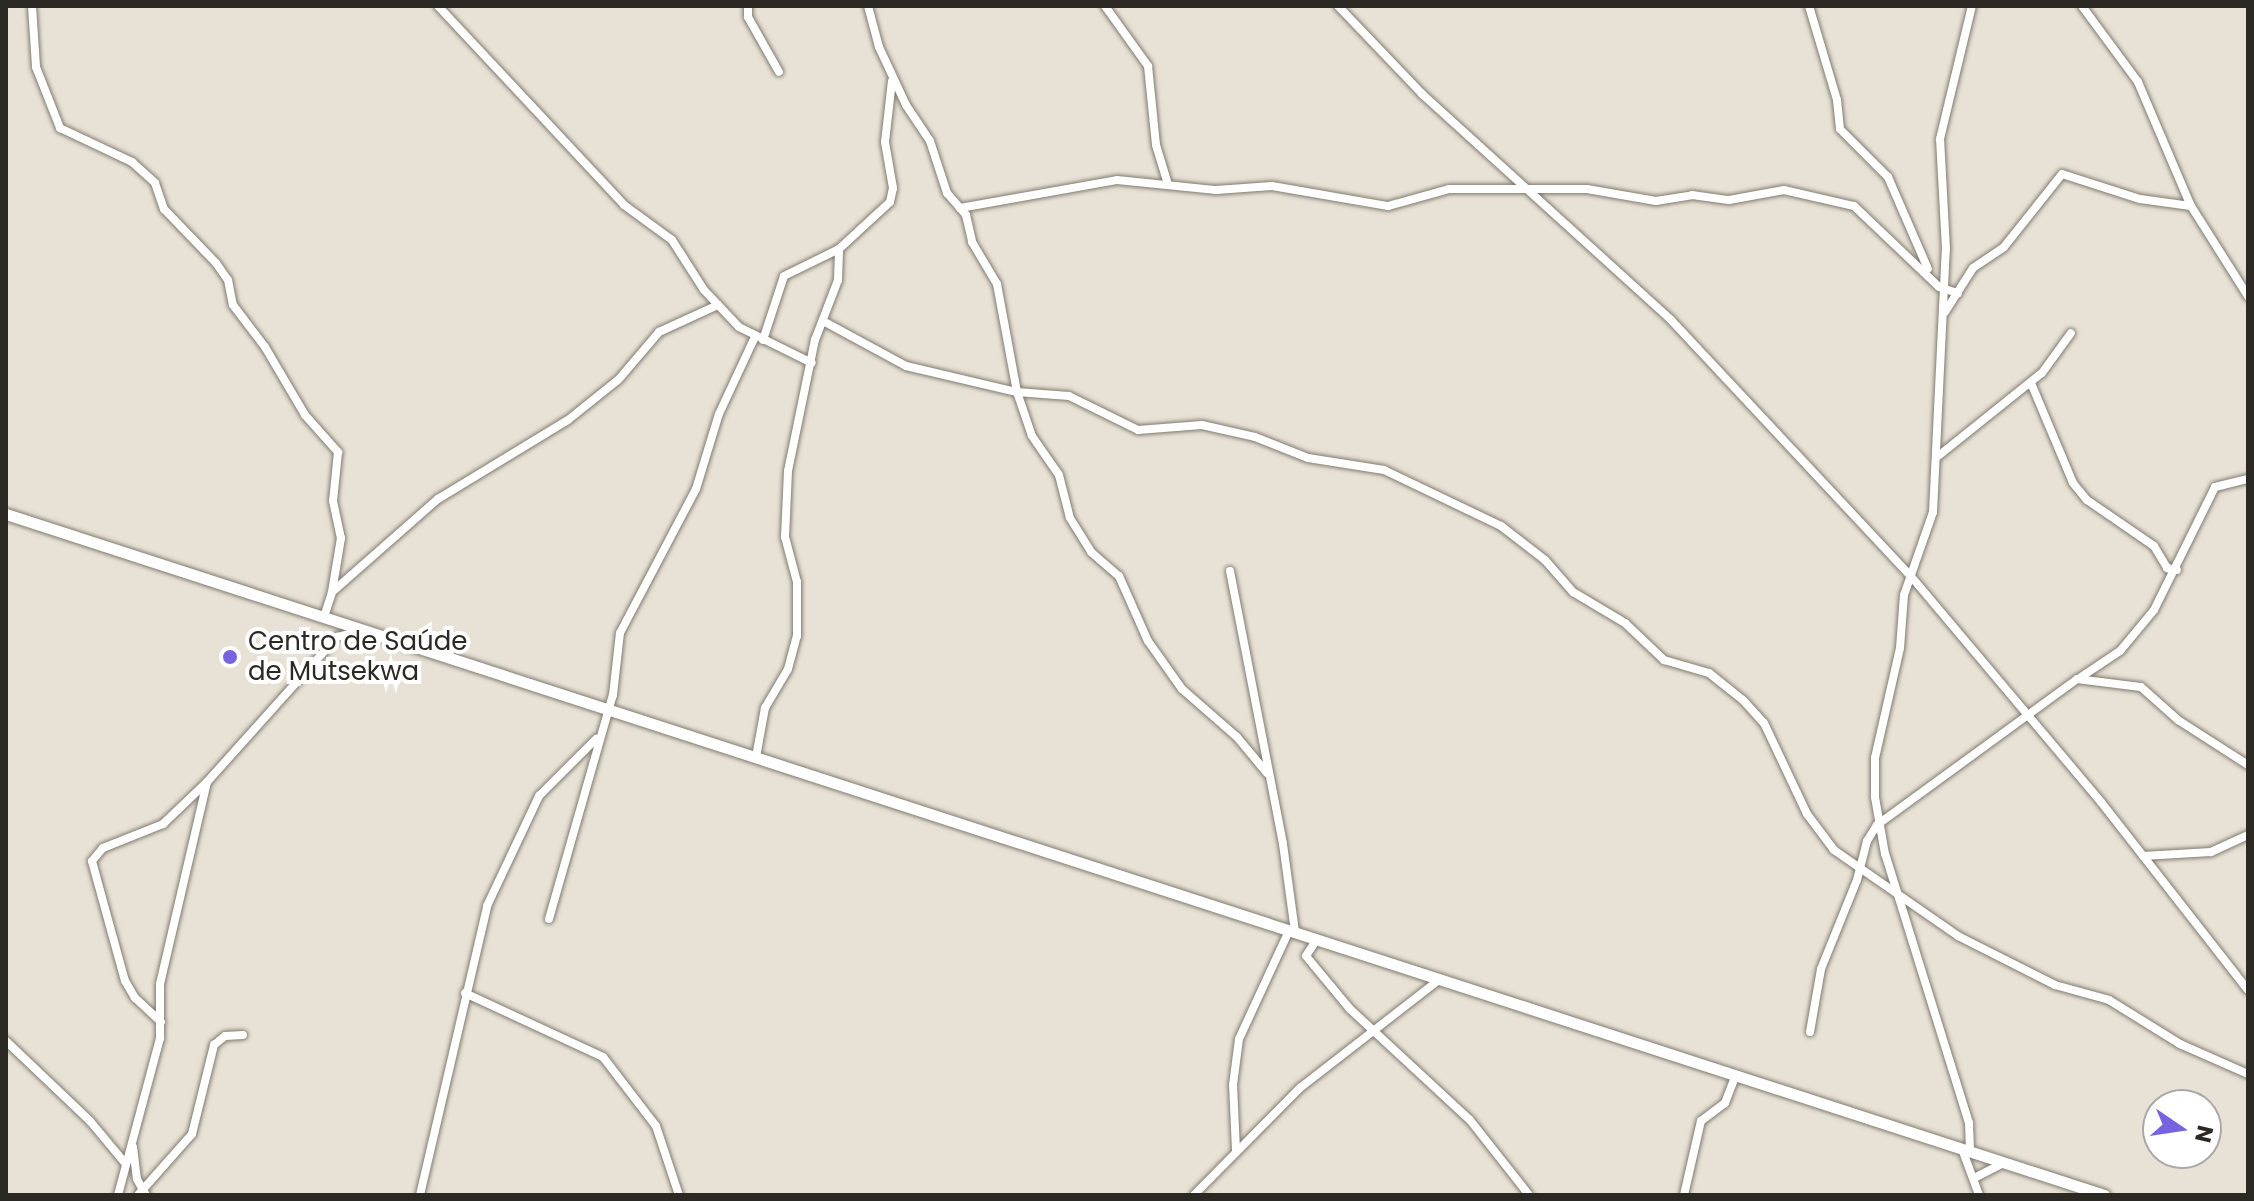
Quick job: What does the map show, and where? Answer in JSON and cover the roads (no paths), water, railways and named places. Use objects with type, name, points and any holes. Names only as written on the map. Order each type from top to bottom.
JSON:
[{"type":"street","points":[[32,6],[36,67],[60,128],[132,162],[155,183],[164,209],[216,263],[228,280],[233,305],[265,347],[303,412],[338,452],[333,501],[341,538],[328,618],[337,637]]},
{"type":"street","points":[[438,6],[624,205],[672,240],[718,305],[759,339],[812,363]]},
{"type":"street","points":[[748,6],[748,17],[779,72]]},
{"type":"street","points":[[868,6],[891,73],[930,141],[947,193],[960,208],[972,242],[1002,298],[1017,392],[1032,436],[1059,475],[1070,518],[1091,552],[1119,576],[1152,648],[1182,689],[1237,737],[1267,773]]},
{"type":"street","points":[[1105,6],[1148,66],[1156,145],[1167,181]]},
{"type":"street","points":[[1338,6],[1422,94],[1671,320],[1909,574],[2143,856],[2248,990]]},
{"type":"street","points":[[1809,6],[1837,100],[1840,129],[1888,177],[1905,210],[1917,253],[1932,277]]},
{"type":"street","points":[[1972,6],[1942,115],[1944,291],[1933,512],[1909,574],[1900,648],[1875,758],[1877,825],[1969,1123],[1966,1150],[1979,1195]]},
{"type":"street","points":[[2082,6],[2138,82],[2191,206],[2248,296]]},
{"type":"street","points":[[549,919],[599,735],[613,695],[620,633],[696,489],[719,414],[759,339],[784,276],[839,249],[866,229],[893,194],[885,142],[891,73]]},
{"type":"street","points":[[1943,317],[1973,268],[2004,247],[2062,174],[2140,199],[2191,206]]},
{"type":"street","points":[[960,208],[1044,189],[1117,180],[1167,181],[1216,190],[1272,186],[1378,206],[1449,189],[1525,187],[1549,193],[1587,189],[1656,201],[1692,195],[1729,200],[1784,190],[1854,206],[1944,291],[1958,293]]},
{"type":"street","points":[[756,757],[765,708],[788,669],[797,636],[797,582],[785,521],[788,471],[812,363],[838,280],[839,249]]},
{"type":"street","points":[[332,592],[438,499],[568,420],[619,379],[659,332],[718,305]]},
{"type":"street","points":[[823,321],[906,366],[1017,392],[1081,400],[1138,430],[1202,425],[1255,437],[1308,458],[1378,468],[1510,531],[1573,592],[1625,623],[1664,660],[1709,673],[1743,700],[1781,751],[1820,836],[1898,895],[1958,936],[2055,985],[2109,1000],[2180,1044],[2248,1074]]},
{"type":"street","points":[[1937,457],[2031,383],[2071,333]]},
{"type":"street","points":[[2031,383],[2073,483],[2087,500],[2154,546],[2167,568],[2177,570]]},
{"type":"street","points":[[1810,1032],[1821,969],[1861,866],[1867,841],[1877,825],[2025,715],[2120,651],[2137,633],[2177,570],[2215,487],[2248,479]]},
{"type":"street","points":[[6,514],[2104,1195]]},
{"type":"street","points":[[1230,571],[1283,844],[1292,932],[1239,1039],[1233,1085],[1236,1151]]},
{"type":"street","points":[[161,1022],[135,998],[125,981],[92,861],[103,848],[163,824],[207,782],[337,637],[365,630]]},
{"type":"street","points":[[2077,679],[2141,687],[2178,720],[2248,765]]},
{"type":"street","points":[[613,695],[625,715]]},
{"type":"street","points":[[420,1195],[487,906],[539,796],[599,735]]},
{"type":"street","points":[[118,1195],[161,1022],[160,984],[207,782]]},
{"type":"street","points":[[2143,856],[2211,852],[2248,835]]},
{"type":"street","points":[[1317,939],[1306,956],[1372,1029],[1470,1120],[1529,1195]]},
{"type":"street","points":[[1194,1195],[1300,1088],[1440,979]]},
{"type":"street","points":[[465,993],[603,1057],[656,1126],[679,1195]]},
{"type":"street","points":[[143,1193],[192,1134],[214,1045],[225,1036],[243,1035]]},
{"type":"street","points":[[6,1041],[84,1115],[125,1163]]},
{"type":"street","points":[[1684,1195],[1701,1121],[1725,1103],[1736,1075]]},
{"type":"street","points":[[132,1139],[133,1164],[143,1193]]},
{"type":"street","points":[[1976,1177],[2004,1163]]},
{"type":"place","name":"Centro de Saúde de Mutsekwa","points":[[230,657]]}]
